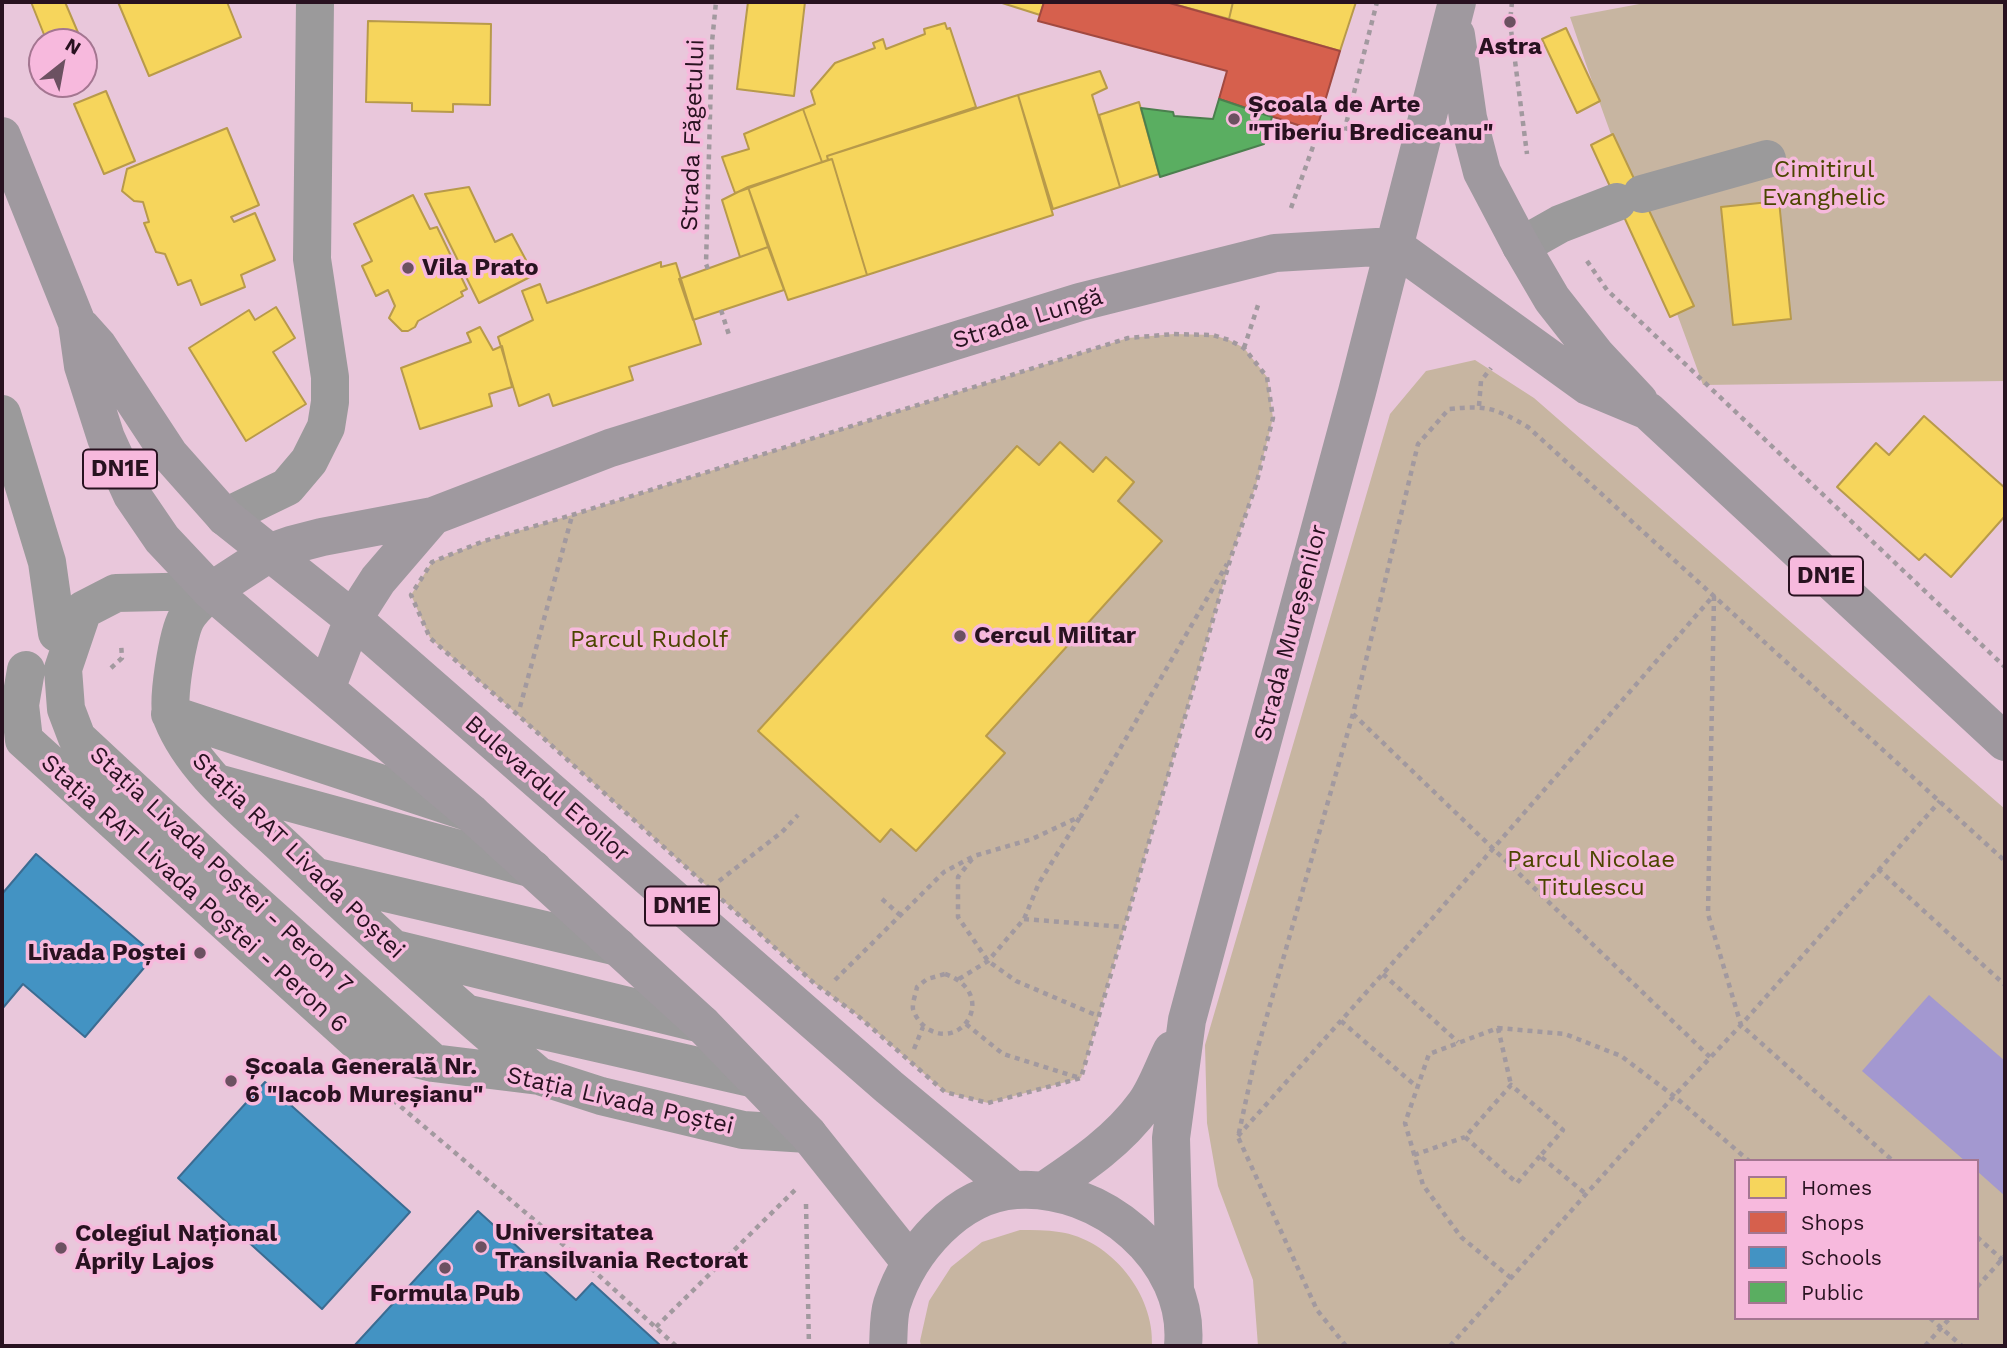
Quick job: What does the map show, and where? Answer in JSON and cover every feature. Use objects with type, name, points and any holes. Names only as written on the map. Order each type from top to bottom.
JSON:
[{"type":"main road","points":[[1394,246],[1455,9]]},
{"type":"main road","points":[[1455,9],[1468,118],[1482,172],[1552,299],[1581,337],[1648,411]]},
{"type":"main road","name":"DN1E","points":[[2,136],[77,323],[83,366],[106,438],[132,495],[162,539],[211,591],[471,813],[702,1024],[808,1134],[910,1262]]},
{"type":"main road","name":"DN1E","points":[[1394,246],[1588,386],[1648,411],[2005,742]]},
{"type":"main road","name":"Strada Lungă","points":[[211,591],[271,552],[321,537],[433,516],[610,448],[1080,302],[1275,253],[1394,246]]},
{"type":"main road","name":"Strada Mureșenilor","points":[[1175,1289],[1171,1138],[1187,1020],[1394,246]]},
{"type":"main road","name":"DN1E","points":[[77,323],[98,346],[169,454],[225,517],[271,552]]},
{"type":"main road","name":"Strada Lungă","points":[[326,689],[353,619],[378,580],[433,516]]},
{"type":"main road","name":"Bulevardul Eroilor","points":[[271,552],[353,619],[888,1087],[1029,1190]]},
{"type":"main road","name":"Strada Mureșenilor","points":[[1029,1190],[1093,1158],[1121,1132],[1146,1103],[1187,1020]]},
{"type":"main road","name":"DN1E","points":[[888,1346],[891,1305],[910,1262],[934,1233],[961,1211],[984,1198],[1029,1190],[1084,1202],[1123,1222],[1154,1252],[1175,1289],[1184,1334],[1183,1346]]},
{"type":"street","points":[[225,517],[287,487],[309,460],[326,427],[330,377],[312,260],[315,2]]},
{"type":"street","points":[[1521,246],[1560,224],[1629,198],[1767,159]]},
{"type":"street","points":[[2,414],[47,562],[70,622]]},
{"type":"street","points":[[2,705],[14,672],[70,622],[116,593],[211,591]]},
{"type":"street","points":[[211,591],[186,618],[176,653],[170,714],[471,813]]},
{"type":"street","name":"Stația Livada Poștei - Peron 7","points":[[70,622],[63,669],[66,709],[77,738],[237,887],[433,1063]]},
{"type":"street","name":"Stația RAT Livada Poștei - Peron 6","points":[[14,672],[24,740],[361,1045],[433,1063]]},
{"type":"street","name":"Stația RAT Livada Poștei","points":[[170,714],[185,746],[217,783],[392,948],[538,1076]]},
{"type":"street","points":[[217,783],[533,869]]},
{"type":"street","points":[[315,876],[618,947]]},
{"type":"street","points":[[392,948],[702,1024]]},
{"type":"street","points":[[464,1013],[755,1079]]},
{"type":"street","name":"Stația Livada Poștei","points":[[433,1063],[538,1076],[601,1096],[743,1130],[808,1134]]},
{"type":"path","name":"Strada Făgetului","points":[[708,268],[712,42],[716,2]]},
{"type":"path","points":[[1244,348],[1315,141],[1345,128],[1377,2]]},
{"type":"path","points":[[1511,2],[1510,22],[1527,158]]},
{"type":"path","points":[[1560,224],[1607,290],[2005,667]]},
{"type":"path","points":[[721,310],[729,335]]},
{"type":"path","points":[[1174,334],[1213,335],[1244,348],[1267,377],[1272,418],[1256,485],[1231,557],[1081,1078],[988,1102],[945,1092],[814,983],[430,638],[411,595],[432,562],[484,541],[1128,338],[1174,334]]},
{"type":"path","points":[[1346,1346],[1317,1310],[1238,1137],[1256,1054],[1353,714],[1418,444],[1449,409],[1479,406],[1499,411],[1528,427],[2005,861]]},
{"type":"path","points":[[518,715],[572,515]]},
{"type":"path","points":[[959,979],[989,961],[1024,919],[1040,883],[1231,557]]},
{"type":"path","points":[[1238,1137],[1714,595]]},
{"type":"path","points":[[1714,595],[1708,914],[1741,1026],[1891,1159]]},
{"type":"path","points":[[1353,714],[1711,1058]]},
{"type":"path","points":[[1450,1346],[1674,1096],[1741,1026],[1940,801]]},
{"type":"path","points":[[710,888],[782,832],[798,816]]},
{"type":"path","points":[[814,983],[836,980],[944,872],[974,856],[1032,839],[1081,816]]},
{"type":"path","points":[[974,856],[957,877],[958,917],[989,961],[1016,981],[1098,1016]]},
{"type":"path","points":[[1878,869],[2005,985]]},
{"type":"path","points":[[882,899],[900,915]]},
{"type":"path","points":[[1024,919],[1124,927]]},
{"type":"path","points":[[945,974],[959,979],[972,995],[973,1012],[966,1024],[953,1033],[938,1035],[923,1027],[913,1010],[917,987],[927,979],[945,974]]},
{"type":"path","points":[[1383,974],[1458,1042]]},
{"type":"path","points":[[1341,1021],[1417,1087]]},
{"type":"path","points":[[966,1024],[1003,1054],[1081,1078]]},
{"type":"path","points":[[909,1060],[923,1027]]},
{"type":"path","points":[[1465,1137],[1517,1183],[1563,1130],[1510,1085],[1498,1028]]},
{"type":"path","points":[[1511,1279],[1461,1237],[1423,1185],[1405,1123],[1429,1054],[1498,1028],[1565,1034],[1622,1056],[1674,1096],[1747,1159]]},
{"type":"path","points":[[1414,1155],[1465,1137],[1510,1085]]},
{"type":"path","points":[[1540,1156],[1586,1194]]},
{"type":"path","points":[[656,1327],[796,1189]]},
{"type":"path","points":[[806,1193],[809,1346]]},
{"type":"path","points":[[1979,1239],[2004,1259],[1979,1285]]},
{"type":"path","points":[[1932,1320],[1962,1346]]},
{"type":"path","points":[[1925,1346],[1948,1320]]},
{"type":"green space","name":"Cimitirul Evanghelic","points":[[1650,2],[2005,2],[2005,381],[1703,385],[1570,17]]},
{"type":"green space","name":"Parcul Rudolf","points":[[1174,334],[1213,335],[1244,348],[1267,377],[1273,418],[1256,485],[1231,557],[1081,1078],[988,1103],[945,1092],[857,1015],[814,983],[430,638],[411,595],[432,562],[484,541],[1128,338]],"holes":[[[1060,443],[1093,472],[1106,457],[1134,482],[1118,501],[1162,542],[986,736],[1004,753],[915,850],[891,829],[880,841],[758,730],[1017,446],[1039,465]]]},
{"type":"green space","name":"Parcul Nicolae Titulescu","points":[[1475,360],[1534,398],[2005,809],[2005,1346],[1258,1346],[1253,1280],[1218,1186],[1207,1123],[1205,1045],[1390,414],[1426,371]]},
{"type":"green space","points":[[1020,1230],[1054,1231],[1078,1237],[1112,1258],[1138,1289],[1151,1327],[1152,1346],[921,1346],[929,1301],[951,1267],[982,1242]]},
{"type":"shaded area","points":[[1929,995],[2005,1061],[2005,1196],[1979,1173],[1979,1159],[1963,1159],[1862,1071]]},
{"type":"building: Homes","points":[[31,2],[65,2],[76,28],[41,28]]},
{"type":"building: Homes","points":[[118,2],[227,2],[241,37],[149,76]]},
{"type":"building: Homes","points":[[748,2],[805,2],[794,96],[737,89]]},
{"type":"building: Homes","points":[[999,2],[1044,2],[1040,15]]},
{"type":"building: Homes","points":[[1166,2],[1233,2],[1229,19]]},
{"type":"building: Homes","points":[[1233,2],[1356,2],[1340,51],[1229,19]]},
{"type":"building: Homes","points":[[368,21],[491,24],[490,105],[453,104],[453,112],[412,111],[412,103],[366,102]]},
{"type":"building: Homes","points":[[945,23],[947,29],[950,28],[976,107],[827,156],[828,160],[822,162],[803,109],[815,104],[811,91],[835,63],[875,48],[873,43],[883,39],[886,49],[925,34],[924,29]]},
{"type":"building: Homes","points":[[1566,28],[1600,101],[1577,113],[1542,39]]},
{"type":"building: Homes","points":[[1100,71],[1107,88],[1092,95],[1120,187],[1053,209],[1018,95]]},
{"type":"building: Homes","points":[[106,91],[135,161],[104,174],[74,104],[89,98],[98,98],[98,94]]},
{"type":"building: Homes","points":[[1018,95],[1053,215],[867,275],[832,159],[828,160],[827,156]]},
{"type":"building: Homes","points":[[1139,102],[1159,174],[1120,187],[1099,115]]},
{"type":"building: Homes","points":[[803,109],[822,162],[735,193],[722,157],[749,149],[744,134]]},
{"type":"building: Homes","points":[[227,128],[259,205],[231,217],[234,222],[255,213],[275,260],[241,275],[245,287],[201,305],[191,280],[178,285],[165,254],[156,252],[144,223],[149,222],[143,202],[134,201],[122,191],[127,169]]},
{"type":"building: Homes","points":[[1613,134],[1694,306],[1670,317],[1591,145]]},
{"type":"building: Homes","points":[[832,159],[867,275],[788,300],[748,187]]},
{"type":"building: Homes","points":[[469,187],[495,242],[512,234],[534,275],[479,303],[425,194]]},
{"type":"building: Homes","points":[[748,187],[768,247],[740,257],[722,200]]},
{"type":"building: Homes","points":[[413,195],[430,229],[437,227],[467,289],[461,292],[463,296],[418,321],[415,327],[402,331],[389,318],[395,306],[388,290],[376,296],[362,266],[372,261],[354,224]]},
{"type":"building: Homes","points":[[1779,201],[1791,319],[1733,325],[1721,207]]},
{"type":"building: Homes","points":[[768,247],[784,290],[693,320],[679,279]]},
{"type":"building: Homes","points":[[661,262],[661,267],[676,263],[701,344],[629,367],[633,380],[553,406],[549,394],[519,406],[498,337],[533,320],[522,291],[540,284],[547,303]]},
{"type":"building: Homes","points":[[276,307],[295,338],[273,352],[306,404],[246,441],[189,348],[249,310],[255,320]]},
{"type":"building: Homes","points":[[480,327],[493,350],[502,346],[512,387],[489,394],[492,406],[420,429],[401,368],[471,342],[467,333]]},
{"type":"building: Homes","points":[[1924,416],[2005,488],[2005,516],[1951,577],[1925,554],[1919,560],[1837,487],[1876,443],[1889,455]]},
{"type":"building: Homes","name":"Cercul Militar","points":[[1060,442],[1093,472],[1106,457],[1134,482],[1118,501],[1162,541],[986,736],[1005,753],[916,851],[891,829],[880,842],[758,731],[1017,446],[1039,465]]},
{"type":"building: Shops","points":[[1044,2],[1166,2],[1340,51],[1316,131],[1219,99],[1227,71],[1038,21]]},
{"type":"building: Schools","points":[[36,854],[155,955],[85,1037],[23,984],[2,1009],[2,894]]},
{"type":"building: Schools","name":"Școala Generală Nr. 6 \"Iacob Mureșianu\"","points":[[265,1082],[410,1212],[322,1309],[178,1178]]},
{"type":"building: Schools","name":"Universitatea Transilvania Rectorat","points":[[478,1211],[576,1300],[592,1283],[661,1346],[354,1346]]},
{"type":"building: Public","points":[[1219,99],[1272,117],[1264,144],[1160,177],[1141,108],[1173,112],[1174,116],[1213,119]]},
{"type":"place","name":"Astra","points":[[1510,22]]},
{"type":"place","name":"Școala de Arte \"Tiberiu Brediceanu\"","points":[[1234,119]]},
{"type":"place","name":"Vila Prato","points":[[408,268]]},
{"type":"place","name":"Cercul Militar","points":[[960,636]]},
{"type":"place","name":"Livada Poștei","points":[[200,953]]},
{"type":"place","name":"Școala Generală Nr. 6 \"Iacob Mureșianu\"","points":[[231,1081]]},
{"type":"place","name":"Universitatea Transilvania Rectorat","points":[[481,1247]]},
{"type":"place","name":"Colegiul Național Áprily Lajos","points":[[61,1248]]},
{"type":"place","name":"Formula Pub","points":[[445,1268]]}]
